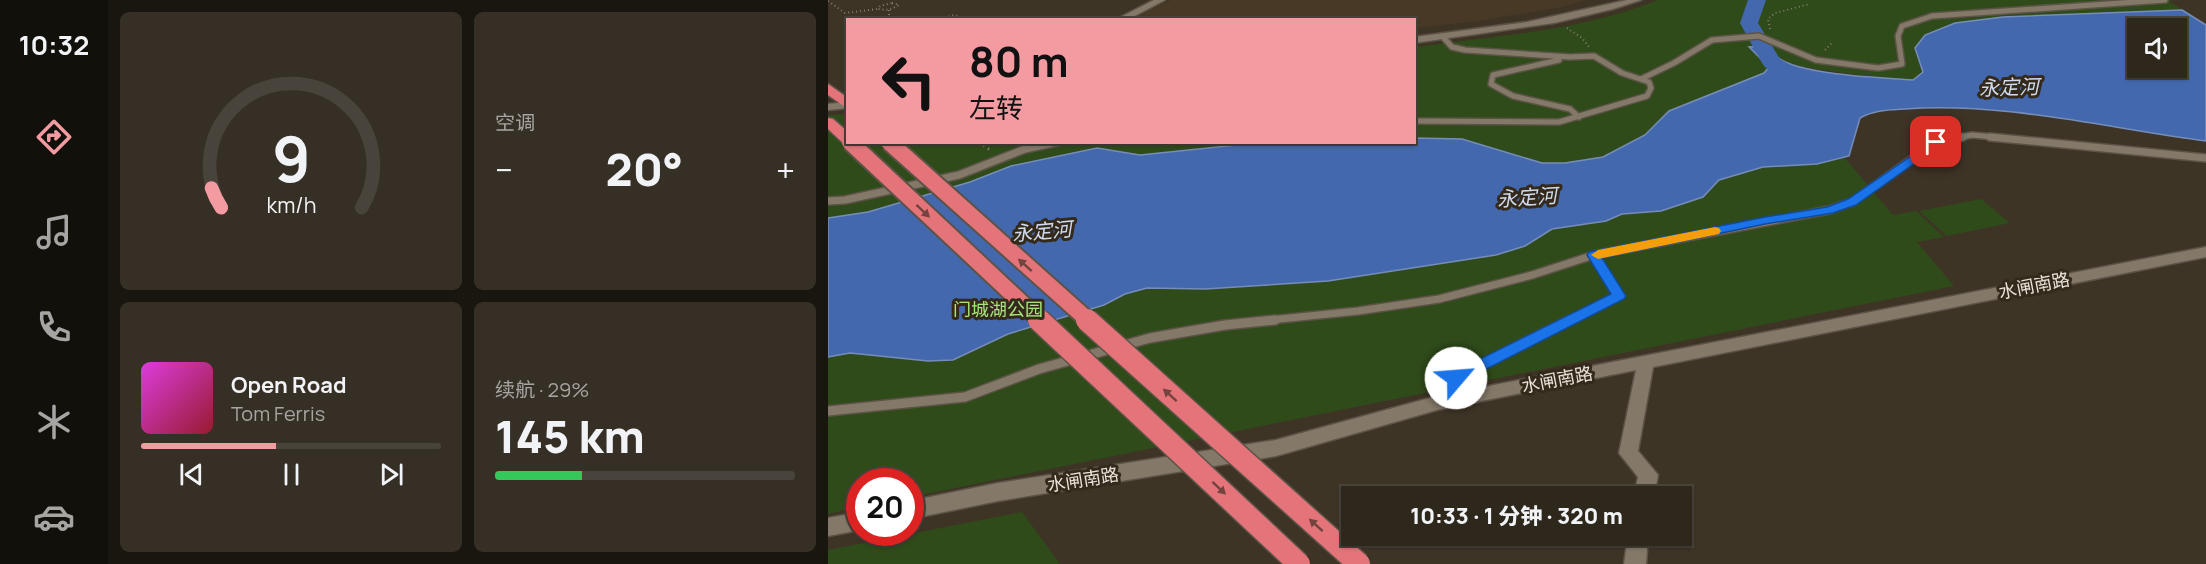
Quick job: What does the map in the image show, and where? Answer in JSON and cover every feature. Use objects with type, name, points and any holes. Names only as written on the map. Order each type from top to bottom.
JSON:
[{"type":"highway","points":[[828,88],[846,103]]},
{"type":"highway","points":[[828,122],[846,138]]},
{"type":"highway","points":[[852,144],[1299,564]]},
{"type":"highway","points":[[891,144],[1359,564]]},
{"type":"street","points":[[1123,18],[1161,0]]},
{"type":"street","points":[[1416,40],[1513,29],[1592,13],[1637,0]]},
{"type":"street","points":[[828,107],[846,105]]},
{"type":"street","name":"水闸南路","points":[[924,507],[998,492],[1276,448],[1437,403],[2206,252]]},
{"type":"street","points":[[1646,362],[1629,453],[1648,475],[1646,486]]},
{"type":"street","points":[[828,527],[846,524]]},
{"type":"street","points":[[1635,564],[1637,546]]},
{"type":"lane","points":[[1641,78],[1674,63],[1712,40],[1759,36],[1816,60],[1862,67],[1894,67],[1902,64],[1903,61],[1898,36],[1902,27],[1932,16],[2165,0]]},
{"type":"lane","points":[[1416,122],[1559,122],[1647,96],[1652,88],[1641,78],[1622,73],[1594,56],[1570,57],[1466,50],[1452,47],[1443,37]]},
{"type":"lane","points":[[1570,57],[1493,75],[1491,84],[1513,96],[1570,109],[1579,117]]},
{"type":"lane","points":[[828,411],[965,397],[1039,369],[1150,338],[1225,325],[1358,311],[1439,299],[1532,275],[1594,255],[1765,220],[1829,210],[1852,202],[1936,142],[1956,137],[1971,135],[2206,158]]},
{"type":"lane","points":[[828,201],[845,200],[959,175],[1025,149],[1048,144]]},
{"type":"lane","points":[[1437,403],[1436,388],[1619,296],[1594,255]]},
{"type":"path","points":[[828,1],[845,13],[889,10],[898,4],[886,4],[878,9]]},
{"type":"path","points":[[1775,31],[1769,28],[1768,20],[1775,13],[1810,4]]},
{"type":"path","points":[[889,10],[889,18]]},
{"type":"path","points":[[944,18],[964,15],[967,18]]},
{"type":"path","points":[[1554,21],[1582,38],[1594,56]]},
{"type":"shaded area","points":[[1171,0],[1585,0],[1561,7],[1477,21],[1416,28],[1416,18],[1132,18]]},
{"type":"green space","name":"门城湖公园","points":[[1658,0],[2173,0],[2169,1],[2182,10],[2003,17],[1955,23],[1925,35],[1915,47],[1923,72],[1913,80],[1871,77],[1796,66],[1777,57],[1769,47],[1777,78],[1893,215],[1916,211],[1944,237],[1917,242],[1954,286],[924,494],[924,468],[846,468],[846,510],[828,514],[828,115],[846,114],[846,144],[1416,144],[1416,47],[1538,31],[1599,19]]},
{"type":"green space","points":[[1981,199],[2010,223],[1947,236],[1919,211]]},
{"type":"green space","points":[[1022,512],[1060,564],[828,564],[828,550],[848,546],[924,546],[924,531]]},
{"type":"water","name":"永定河","points":[[2182,10],[2206,25],[2206,141],[1980,109],[1881,111],[1860,118],[1849,156],[1817,164],[1763,167],[1719,180],[1703,197],[1661,211],[1622,214],[1606,221],[1552,229],[1525,246],[1496,255],[1328,281],[1205,289],[1147,288],[1125,294],[1104,305],[1008,334],[953,360],[928,361],[850,353],[828,357],[828,218],[868,212],[970,182],[1011,166],[1097,148],[1140,155],[1247,144],[1416,144],[1416,138],[1462,139],[1542,163],[1565,163],[1603,157],[1645,135],[1669,111],[1764,73],[1769,67],[1749,47],[1769,46],[1777,57],[1788,63],[1822,72],[1913,80],[1923,72],[1915,48],[1925,35],[1955,23],[2003,17]]},
{"type":"waterway","points":[[1757,0],[1749,23],[1772,63],[1790,73]]},
{"type":"slow traffic","points":[[1598,255],[1715,231]]},
{"type":"route","points":[[1456,378],[1619,296],[1594,255],[1765,220],[1829,210],[1852,202],[1936,142]]}]
